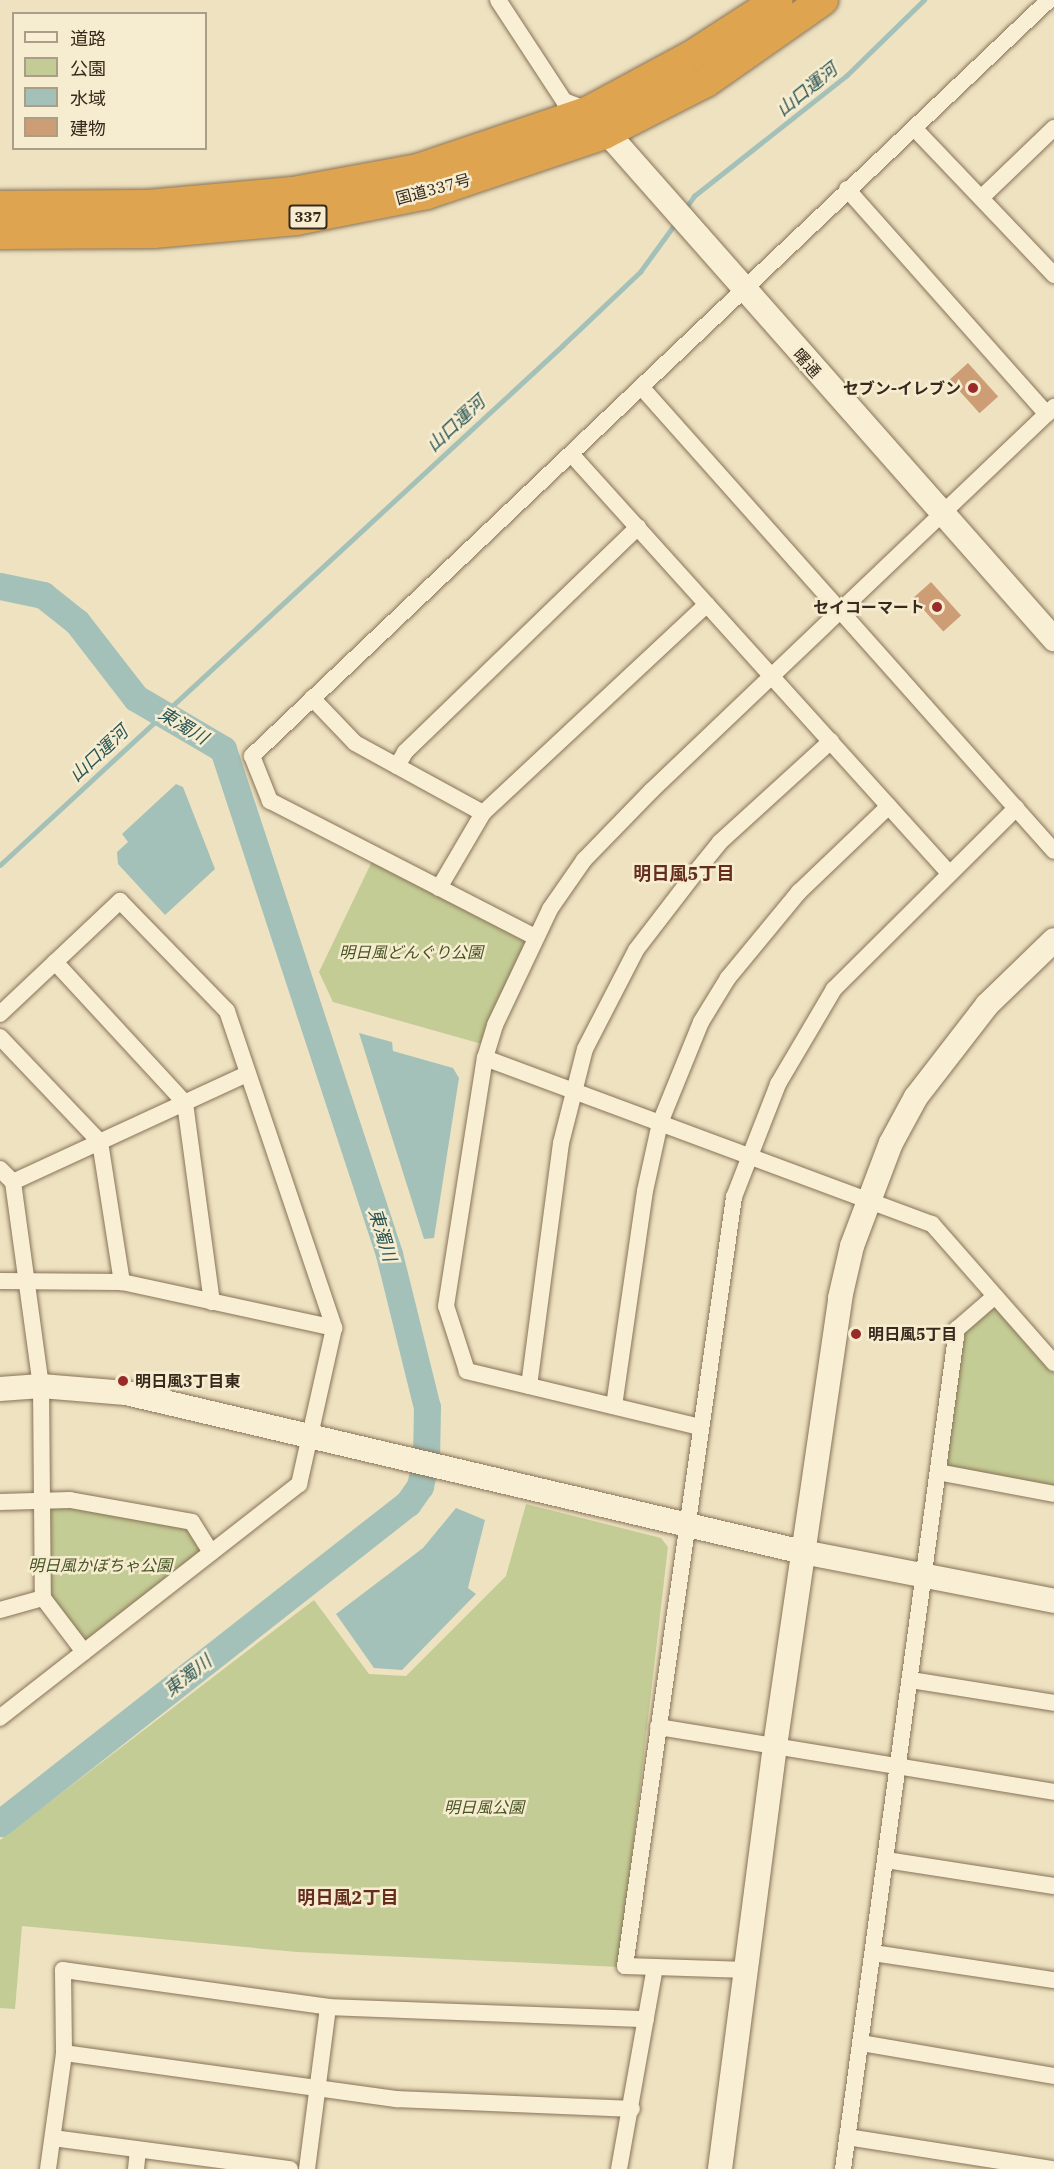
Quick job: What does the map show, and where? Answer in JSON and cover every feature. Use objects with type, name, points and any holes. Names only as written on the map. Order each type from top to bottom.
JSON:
[{"type":"highway","name":"国道337号","points":[[0,206],[148,204],[293,192],[418,169],[597,122],[691,56],[778,0]]},
{"type":"highway","name":"国道337号","points":[[0,234],[154,233],[296,220],[427,194],[597,122],[706,82],[822,0]]},
{"type":"street","points":[[498,0],[564,101],[597,122]]},
{"type":"street","points":[[535,937],[270,801],[252,756],[573,456],[742,290],[1049,0]]},
{"type":"street","name":"曙通","points":[[597,122],[694,236],[1054,639]]},
{"type":"street","points":[[981,198],[1054,128]]},
{"type":"street","points":[[915,129],[1052,270]]},
{"type":"street","points":[[700,1427],[467,1371],[446,1306],[485,1058],[512,982],[535,937],[584,860],[772,675],[1051,410],[848,189]]},
{"type":"street","points":[[643,388],[839,612],[1054,851]]},
{"type":"street","points":[[573,456],[948,872]]},
{"type":"street","points":[[397,766],[405,752],[638,527]]},
{"type":"street","points":[[439,888],[483,813],[707,604]]},
{"type":"street","points":[[312,698],[355,743],[483,813]]},
{"type":"street","points":[[529,1386],[572,1090],[585,1049],[636,950],[720,842],[831,741]]},
{"type":"street","points":[[614,1406],[645,1191],[660,1123],[701,1022],[728,978],[799,892],[889,806]]},
{"type":"street","points":[[747,1970],[625,1966],[722,1260],[734,1197],[778,1084],[834,989],[948,872],[1016,808]]},
{"type":"street","points":[[0,1014],[120,902],[227,1011],[334,1328],[299,1484],[0,1718]]},
{"type":"street","points":[[720,2169],[775,1746],[840,1298],[867,1201],[911,1106],[948,1050],[1054,940]]},
{"type":"street","points":[[56,962],[185,1103],[212,1302]]},
{"type":"street","points":[[0,1037],[100,1142],[122,1282]]},
{"type":"street","points":[[485,1058],[932,1224],[1054,1363]]},
{"type":"street","points":[[13,1182],[247,1074]]},
{"type":"street","points":[[0,1169],[13,1182],[41,1386],[43,1598],[84,1652]]},
{"type":"street","points":[[0,1281],[26,1279],[122,1282],[334,1328]]},
{"type":"street","points":[[843,2169],[957,1329],[995,1296]]},
{"type":"street","points":[[0,1389],[41,1386],[126,1394],[803,1552],[1054,1601]]},
{"type":"street","points":[[938,1472],[1054,1494]]},
{"type":"street","points":[[0,1502],[41,1498],[192,1522],[211,1553]]},
{"type":"street","points":[[0,1610],[43,1598]]},
{"type":"street","points":[[911,1680],[1054,1703]]},
{"type":"street","points":[[658,1727],[1054,1792]]},
{"type":"street","points":[[886,1860],[1054,1886]]},
{"type":"street","points":[[873,1953],[1054,1980]]},
{"type":"street","points":[[619,2169],[632,2109],[655,1967]]},
{"type":"street","points":[[48,2169],[64,2053],[63,1970],[328,2007],[646,2019]]},
{"type":"street","points":[[307,2169],[328,2007]]},
{"type":"street","points":[[861,2043],[1054,2076]]},
{"type":"street","points":[[64,2053],[397,2099],[632,2109]]},
{"type":"street","points":[[847,2137],[1052,2169]]},
{"type":"street","points":[[53,2138],[222,2165],[290,2169]]},
{"type":"street","points":[[136,2169],[138,2150]]},
{"type":"green space","name":"明日風どんぐり公園","points":[[375,855],[535,937],[489,1046],[333,1002],[319,972]]},
{"type":"green space","points":[[995,1296],[1054,1363],[1054,1494],[938,1472],[957,1329]]},
{"type":"green space","name":"明日風かぼちゃ公園","points":[[41,1498],[192,1522],[211,1553],[84,1652],[43,1598]]},
{"type":"green space","name":"明日風公園","points":[[526,1504],[661,1538],[668,1547],[619,1967],[297,1952],[22,1926],[15,2009],[0,2008],[0,1840],[314,1600],[369,1674],[406,1676],[506,1576]]},
{"type":"water","points":[[176,784],[183,787],[215,869],[165,915],[118,864],[117,852],[128,842],[122,834]]},
{"type":"water","points":[[359,1033],[392,1042],[393,1051],[453,1068],[459,1078],[434,1238],[424,1239]]},
{"type":"water","points":[[456,1508],[485,1520],[468,1588],[476,1594],[402,1670],[374,1668],[336,1614],[423,1548]]},
{"type":"building","name":"セブン-イレブン","points":[[968,363],[998,396],[980,413],[949,380]]},
{"type":"building","name":"セイコーマート","points":[[931,582],[961,615],[943,632],[913,598]]},
{"type":"waterway","name":"山口運河","points":[[685,209],[694,196],[846,76],[924,0]]},
{"type":"waterway","name":"山口運河","points":[[0,865],[640,272],[677,221]]},
{"type":"waterway","name":"東濁川","points":[[0,586],[43,595],[77,622],[136,698],[223,749],[389,1254],[427,1407],[426,1458],[420,1486],[408,1503],[0,1823]]},
{"type":"place","name":"セブン-イレブン","points":[[973,388]]},
{"type":"place","name":"セイコーマート","points":[[937,607]]},
{"type":"place","name":"明日風5丁目","points":[[856,1334]]},
{"type":"place","name":"明日風3丁目東","points":[[123,1381]]},
{"type":"district","name":"明日風5丁目","points":[[684,874]]},
{"type":"district","name":"明日風2丁目","points":[[348,1898]]}]
